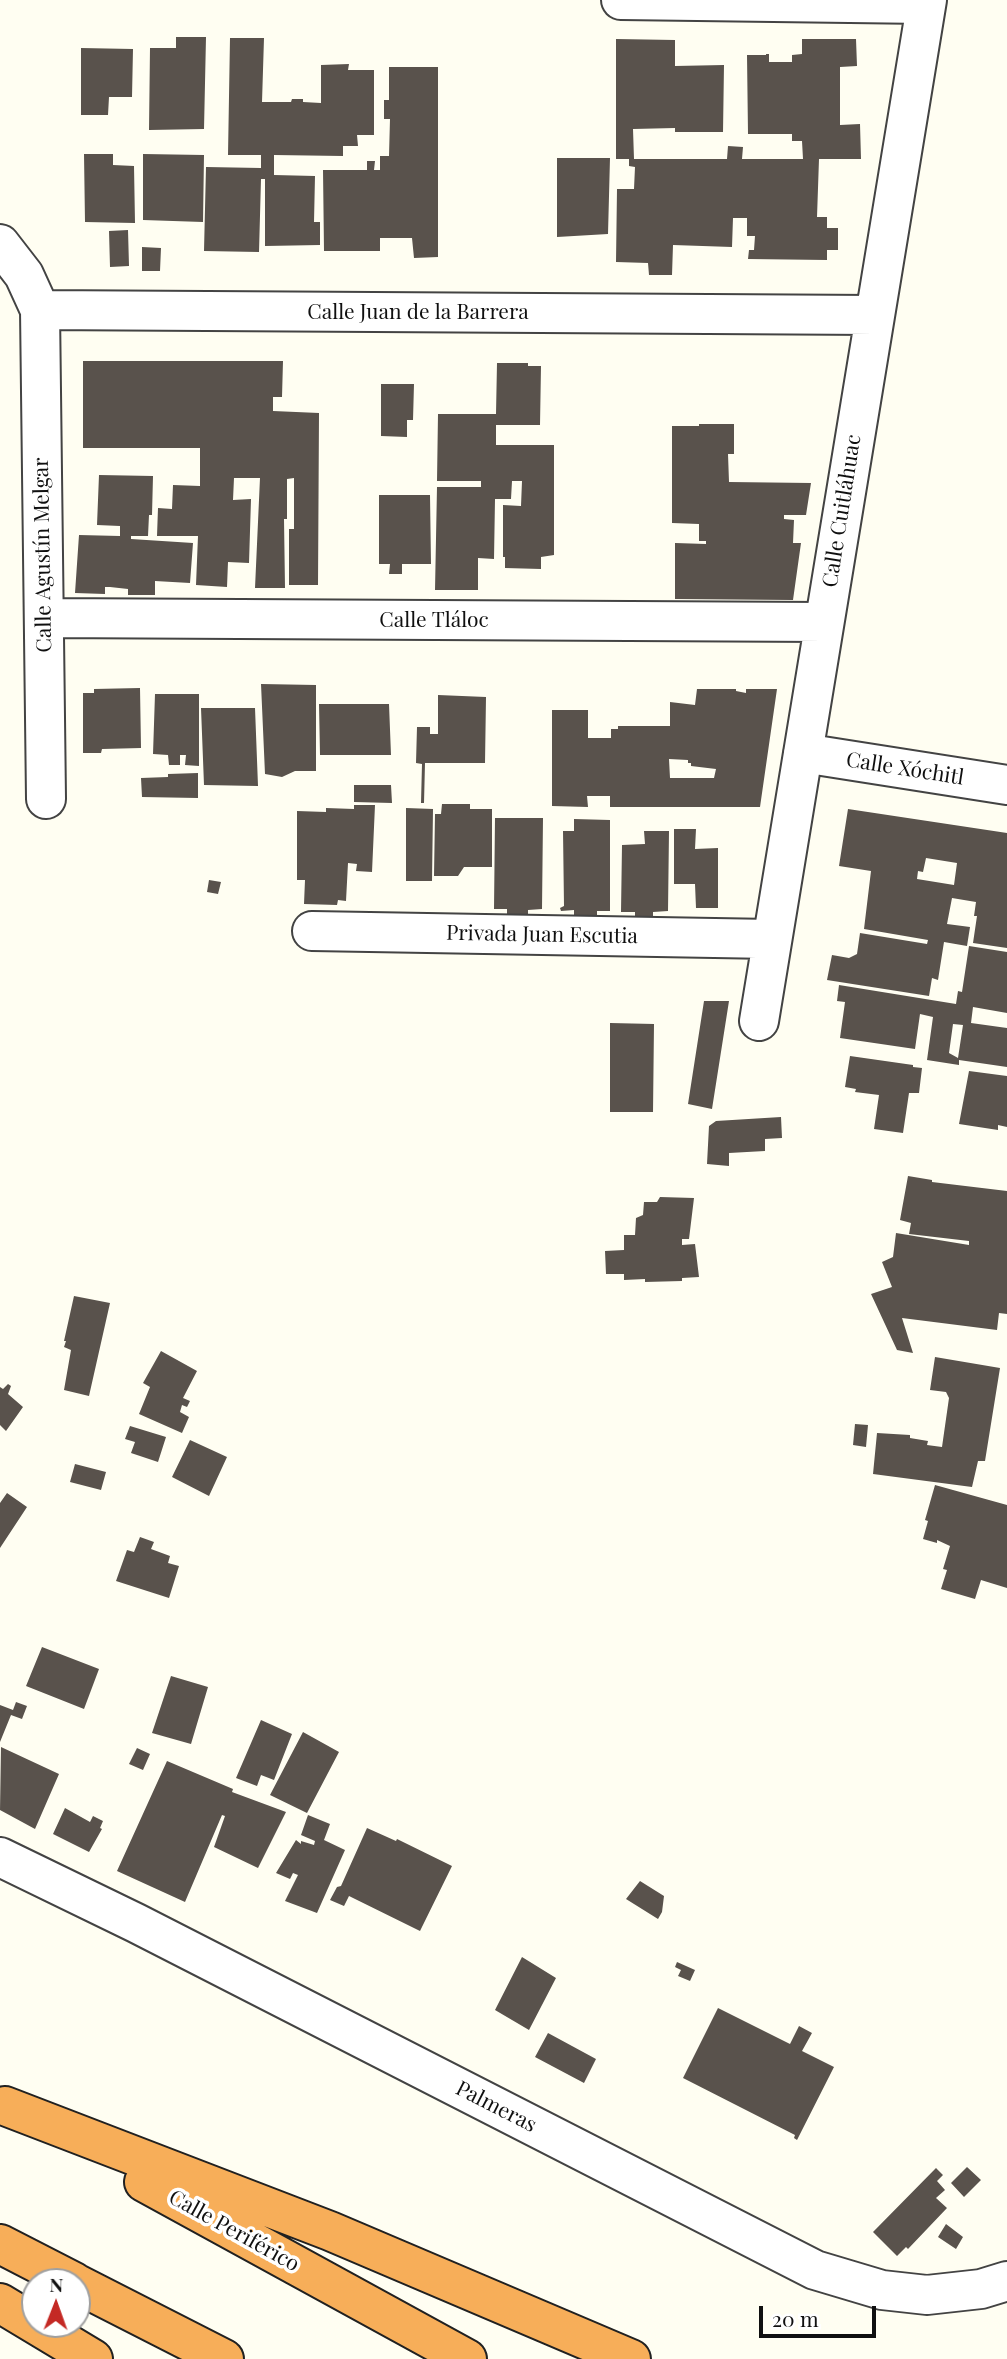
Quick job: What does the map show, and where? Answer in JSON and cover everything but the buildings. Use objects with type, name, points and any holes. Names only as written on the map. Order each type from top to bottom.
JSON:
[{"type":"highway","name":"Calle Periférico","points":[[3,2105],[467,2359]]},
{"type":"highway","points":[[3,2105],[330,2231],[631,2359]]},
{"type":"highway","points":[[0,2244],[46,2268]]},
{"type":"highway","points":[[91,2291],[224,2359]]},
{"type":"highway","points":[[0,2303],[93,2359]]},
{"type":"street","points":[[621,0],[927,2]]},
{"type":"street","name":"Calle Cuitláhuac","points":[[759,1021],[927,2]]},
{"type":"street","points":[[0,244],[24,275],[40,310]]},
{"type":"street","name":"Calle Juan de la Barrera","points":[[40,310],[875,314]]},
{"type":"street","name":"Calle Agustín Melgar","points":[[40,310],[46,799]]},
{"type":"street","name":"Calle Tláloc","points":[[45,618],[824,622]]},
{"type":"street","name":"Calle Xóchitl","points":[[803,753],[1007,785]]},
{"type":"street","name":"Privada Juan Escutia","points":[[312,931],[772,939]]},
{"type":"street","name":"Palmeras","points":[[0,1857],[136,1923],[815,2270],[882,2290],[928,2295],[981,2289],[1007,2281]]}]
